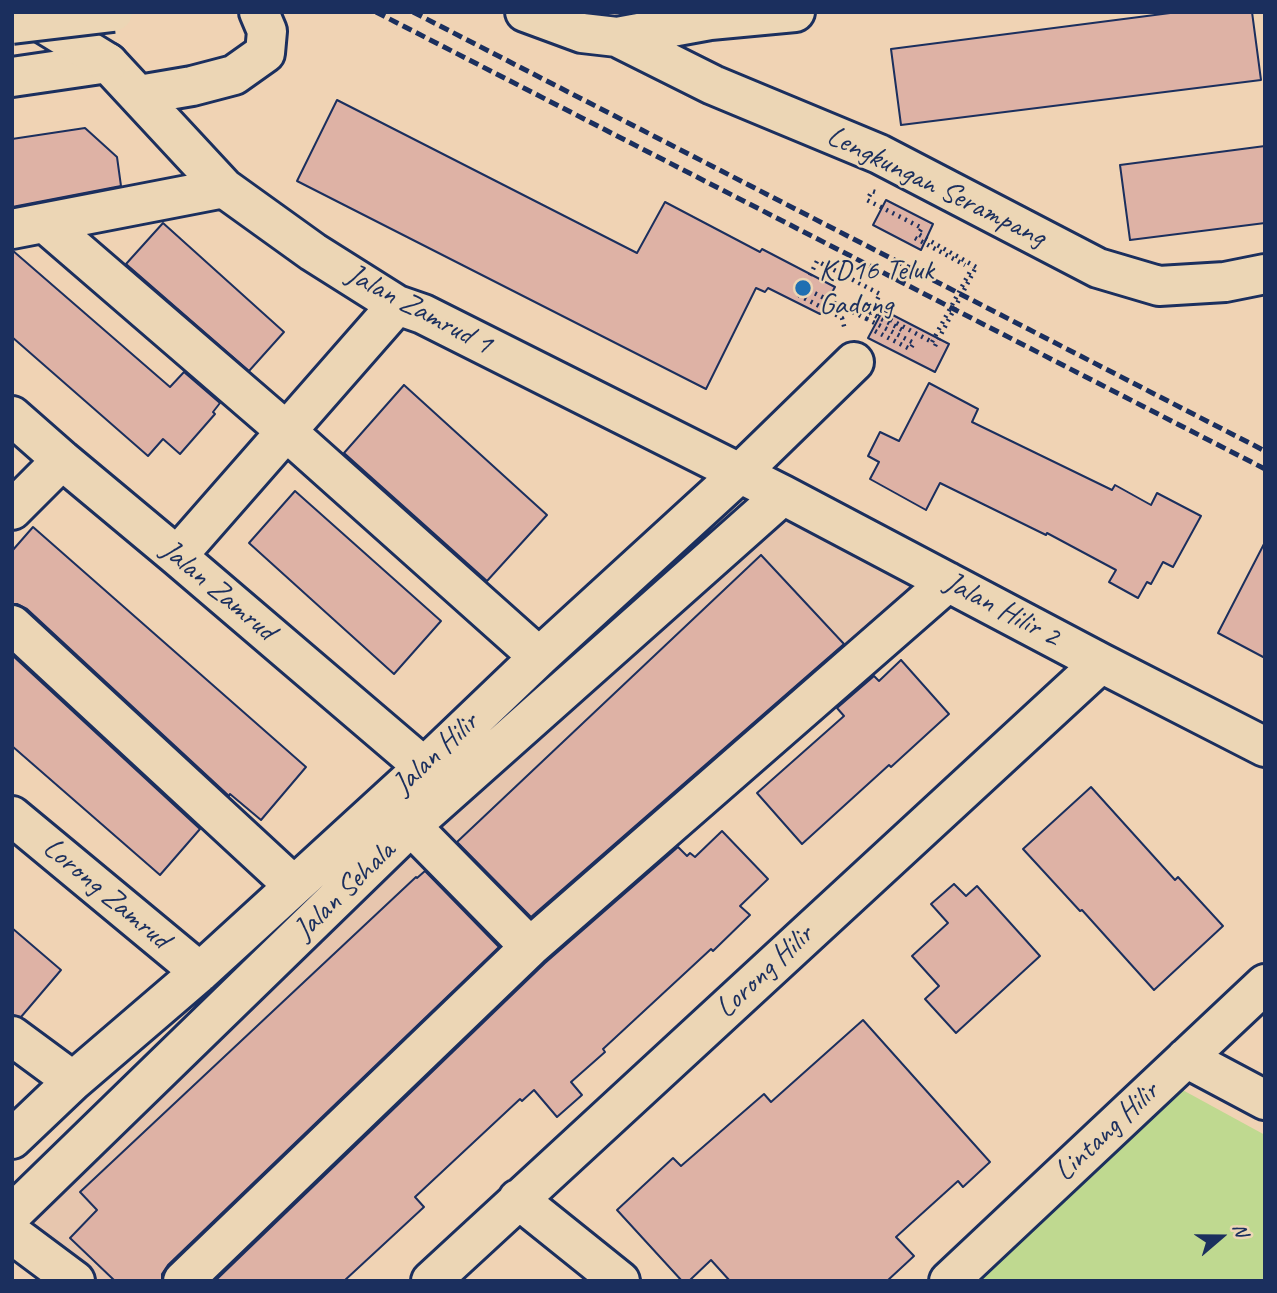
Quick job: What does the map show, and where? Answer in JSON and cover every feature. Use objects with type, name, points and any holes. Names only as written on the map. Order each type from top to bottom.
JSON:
[{"type":"street","name":"Jalan Zamrud 1","points":[[25,12],[108,62],[224,188],[313,252],[397,305],[423,314],[738,474]]},
{"type":"street","points":[[12,24],[113,12]]},
{"type":"street","points":[[139,95],[192,86],[234,75],[265,53],[267,31],[259,12]]},
{"type":"street","name":"Lengkungan Serampang","points":[[535,16],[582,33],[617,37],[705,16],[795,12]]},
{"type":"street","name":"Lengkungan Serampang","points":[[617,37],[713,85],[879,154],[1098,268],[1159,286],[1225,282],[1265,274]]},
{"type":"street","points":[[12,77],[108,62]]},
{"type":"street","points":[[29,226],[224,188]]},
{"type":"street","points":[[29,226],[286,430],[538,657]]},
{"type":"street","points":[[177,556],[397,305]]},
{"type":"street","name":"Jalan Hilir","points":[[12,1139],[73,1081],[200,972],[424,767],[854,362]]},
{"type":"street","name":"Jalan Zamrud","points":[[12,416],[424,767]]},
{"type":"street","points":[[12,510],[62,460]]},
{"type":"street","name":"Jalan Hilir 2","points":[[738,474],[1265,747]]},
{"type":"street","name":"Jalan Sehala","points":[[12,1214],[411,826],[783,495]]},
{"type":"street","points":[[183,1281],[530,947],[948,582]]},
{"type":"street","points":[[12,625],[293,885]]},
{"type":"street","name":"Lorong Hilir","points":[[431,1281],[1101,663]]},
{"type":"street","name":"Lorong Zamrud","points":[[12,816],[200,972]]},
{"type":"street","points":[[411,826],[530,947]]},
{"type":"street","name":"Lintang Hilir","points":[[949,1281],[1265,984]]},
{"type":"street","points":[[12,1036],[73,1081]]},
{"type":"street","points":[[1186,1058],[1265,1100]]},
{"type":"street","points":[[518,1199],[620,1281]]},
{"type":"street","points":[[12,1234],[75,1281]]},
{"type":"path","points":[[842,318],[800,296],[817,261],[880,294],[871,312],[935,346],[976,267],[917,236]]},
{"type":"path","points":[[804,288],[867,319]]},
{"type":"shaded area","points":[[786,511],[930,587],[171,1281],[97,1281],[21,1225],[433,822]]},
{"type":"green space","points":[[1168,1082],[1265,1135],[1265,1281],[975,1281]]},
{"type":"building","points":[[1178,12],[1252,12],[1261,80],[901,125],[891,49]]},
{"type":"building","points":[[337,100],[637,253],[665,202],[760,252],[762,249],[835,287],[820,314],[768,288],[765,292],[756,288],[706,389],[297,181]]},
{"type":"building","points":[[85,128],[117,157],[121,186],[12,207],[12,139]]},
{"type":"building","points":[[1265,146],[1265,223],[1130,240],[1120,165]]},
{"type":"building","points":[[886,200],[933,224],[921,250],[873,225]]},
{"type":"building","points":[[163,223],[284,332],[249,371],[126,264]]},
{"type":"building","points":[[12,250],[170,387],[184,372],[220,403],[213,412],[215,414],[180,454],[163,439],[148,456],[12,337]]},
{"type":"building","points":[[883,310],[949,344],[935,372],[868,338]]},
{"type":"building","points":[[929,383],[978,409],[972,422],[1112,490],[1115,485],[1151,505],[1157,493],[1201,516],[1173,567],[1163,562],[1151,584],[1147,582],[1138,598],[1109,582],[1116,570],[1047,533],[1046,535],[940,483],[926,510],[870,479],[879,462],[868,456],[880,432],[899,441]]},
{"type":"building","points":[[404,385],[547,515],[487,581],[344,453]]},
{"type":"building","points":[[295,491],[441,621],[394,674],[249,543]]},
{"type":"building","points":[[33,527],[306,767],[261,820],[230,794],[229,796],[27,609],[12,604],[12,551]]},
{"type":"building","points":[[1265,542],[1265,658],[1218,633]]},
{"type":"building","points":[[761,555],[844,644],[531,917],[457,842]]},
{"type":"building","points":[[12,655],[200,829],[160,875],[12,746]]},
{"type":"building","points":[[901,660],[949,714],[802,844],[757,793],[844,716],[837,708],[874,676],[879,681]]},
{"type":"building","points":[[1091,787],[1175,880],[1178,877],[1223,926],[1154,990],[1023,849]]},
{"type":"building","points":[[722,831],[768,879],[740,906],[750,915],[603,1049],[605,1052],[571,1082],[582,1095],[557,1117],[534,1090],[522,1101],[520,1099],[415,1197],[424,1207],[344,1281],[215,1281],[545,963],[678,847],[687,856],[690,853],[695,857]]},
{"type":"building","points":[[425,871],[499,947],[168,1265],[162,1274],[162,1281],[115,1281],[70,1238],[97,1210],[80,1192]]},
{"type":"building","points":[[954,884],[966,896],[977,886],[1040,956],[956,1033],[925,999],[939,986],[912,956],[948,923],[931,904]]},
{"type":"building","points":[[12,928],[61,970],[21,1017],[12,1015]]},
{"type":"building","points":[[863,1020],[990,1162],[963,1187],[958,1181],[896,1237],[914,1256],[887,1281],[730,1281],[711,1260],[689,1281],[682,1281],[617,1210],[673,1158],[681,1166],[764,1094],[771,1102]]},
{"type":"railway","points":[[376,12],[1265,469]]},
{"type":"railway","points":[[413,12],[1265,451]]},
{"type":"place","name":"KD16 Teluk Gadong","points":[[803,288]]}]
